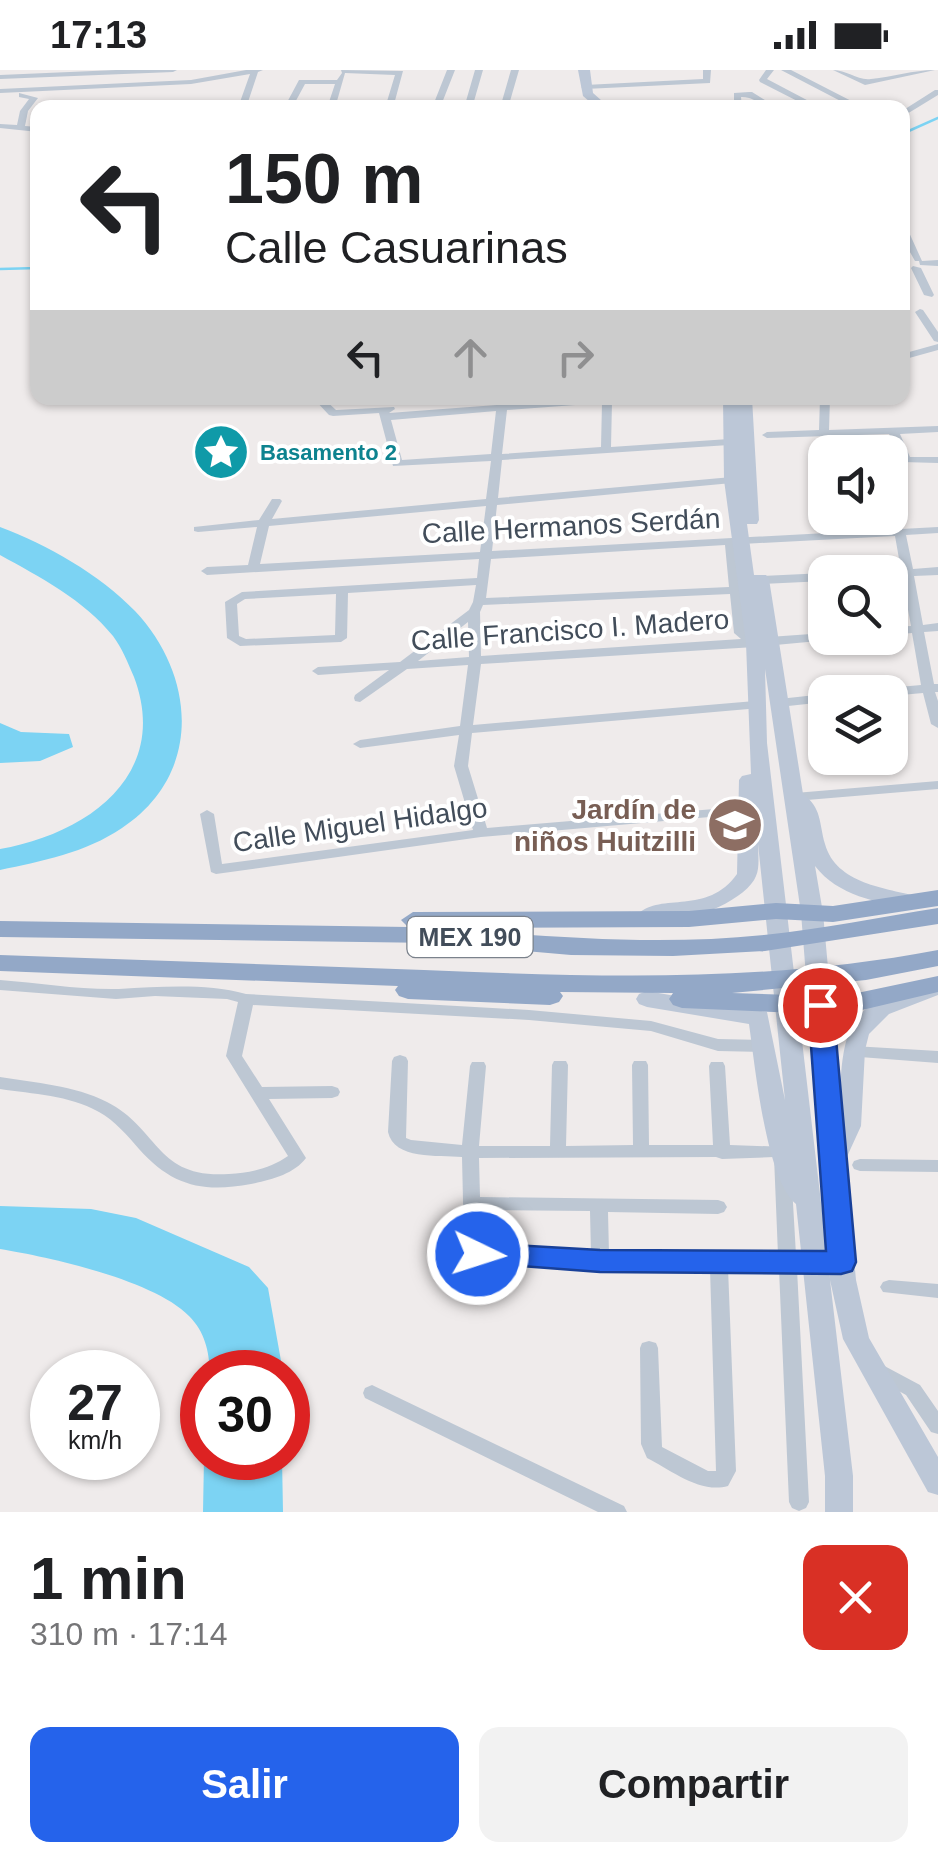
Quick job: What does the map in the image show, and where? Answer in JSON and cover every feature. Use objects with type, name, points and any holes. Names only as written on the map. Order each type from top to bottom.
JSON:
[{"type":"highway","points":[[206,934],[378,920],[812,916],[938,898]]},
{"type":"highway","name":"MEX 190","points":[[0,929],[436,935],[571,946],[673,948],[765,943],[938,916]]},
{"type":"highway","name":"MEX 190","points":[[0,963],[598,984],[744,984],[866,972],[938,958]]},
{"type":"highway","points":[[205,971],[484,996],[820,1005],[938,986]]},
{"type":"main road","points":[[575,70],[589,100]]},
{"type":"main road","points":[[584,70],[584,92]]},
{"type":"main road","points":[[584,92],[595,100]]},
{"type":"main road","points":[[731,405],[762,642],[779,703],[812,916],[832,1162],[828,1262],[839,1512]]},
{"type":"main road","points":[[744,405],[732,480],[760,580],[762,642],[755,705],[757,743],[810,1217]]},
{"type":"main road","points":[[552,920],[668,912],[726,898],[747,874],[749,753],[757,743]]},
{"type":"main road","points":[[795,797],[812,815],[815,846],[830,869],[862,891],[912,902]]},
{"type":"main road","points":[[832,1162],[848,1140],[853,1052],[866,1019],[890,1004],[938,986]]},
{"type":"main road","points":[[648,999],[750,1014],[763,1026],[782,1150],[856,1340],[877,1370],[938,1483]]},
{"type":"street","points":[[0,77],[21,73],[173,70]]},
{"type":"street","points":[[185,70],[192,82]]},
{"type":"street","points":[[0,95],[192,82],[257,70]]},
{"type":"street","points":[[244,100],[257,70]]},
{"type":"street","points":[[334,100],[344,70],[400,73],[392,100]]},
{"type":"street","points":[[439,100],[450,70]]},
{"type":"street","points":[[470,100],[478,70]]},
{"type":"street","points":[[506,100],[514,70]]},
{"type":"street","points":[[655,83],[656,70]]},
{"type":"street","points":[[584,92],[707,81],[706,70]]},
{"type":"street","points":[[770,70],[763,80],[802,100]]},
{"type":"street","points":[[785,70],[846,100]]},
{"type":"street","points":[[837,70],[865,83],[931,70]]},
{"type":"street","points":[[62,72],[64,88]]},
{"type":"street","points":[[181,100],[192,82]]},
{"type":"street","points":[[292,100],[302,82],[340,82]]},
{"type":"street","points":[[910,110],[938,92]]},
{"type":"street","points":[[739,100],[739,94],[760,100]]},
{"type":"street","points":[[0,95],[32,96],[32,100]]},
{"type":"street","points":[[0,126],[28,130]]},
{"type":"street","points":[[910,245],[929,295]]},
{"type":"street","points":[[910,265],[938,264]]},
{"type":"street","points":[[910,353],[936,346],[920,312]]},
{"type":"street","points":[[325,405],[333,414],[384,413],[444,405]]},
{"type":"street","points":[[488,405],[521,405]]},
{"type":"street","points":[[606,405],[606,450]]},
{"type":"street","points":[[824,433],[826,405]]},
{"type":"street","points":[[481,833],[461,766],[474,662],[476,607],[486,555],[502,407]]},
{"type":"street","points":[[384,413],[397,464],[737,443],[767,435],[938,429]]},
{"type":"street","points":[[744,422],[767,435]]},
{"type":"street","points":[[893,431],[906,460],[938,460]]},
{"type":"street","points":[[198,529],[732,480]]},
{"type":"street","points":[[253,568],[264,522],[276,501]]},
{"type":"street","name":"Calle Hermanos Serdán","points":[[908,532],[938,530]]},
{"type":"street","name":"Calle Hermanos Serdán","points":[[207,571],[849,535]]},
{"type":"street","points":[[901,535],[938,724]]},
{"type":"street","points":[[747,541],[731,545],[740,634],[762,642]]},
{"type":"street","points":[[909,573],[938,572]]},
{"type":"street","points":[[760,580],[808,578]]},
{"type":"street","points":[[342,590],[342,638],[236,642],[231,602],[234,598],[342,590],[482,582]]},
{"type":"street","points":[[360,698],[476,607],[734,590]]},
{"type":"street","points":[[908,629],[938,627]]},
{"type":"street","name":"Calle Francisco I. Madero","points":[[318,672],[808,638]]},
{"type":"street","points":[[908,690],[933,688]]},
{"type":"street","points":[[779,703],[808,700]]},
{"type":"street","points":[[360,744],[463,730],[755,705]]},
{"type":"street","points":[[795,797],[938,785]]},
{"type":"street","name":"Calle Miguel Hidalgo","points":[[208,814],[216,869],[481,833],[750,810]]},
{"type":"street","points":[[0,985],[116,994],[227,994],[246,999],[546,1016],[651,1026],[706,1044],[765,1046]]},
{"type":"street","points":[[0,1083],[91,1101],[122,1120],[174,1172],[232,1182],[276,1170],[298,1158],[234,1056],[246,999]]},
{"type":"street","points":[[853,1052],[938,1057]]},
{"type":"street","points":[[400,1061],[398,1141],[408,1146],[470,1152],[782,1150],[798,1502]]},
{"type":"street","points":[[558,1150],[560,1065]]},
{"type":"street","points":[[640,1065],[641,1153]]},
{"type":"street","points":[[478,1066],[470,1152],[473,1245],[478,1254],[600,1261],[828,1262]]},
{"type":"street","points":[[717,1066],[722,1153]]},
{"type":"street","points":[[258,1093],[332,1092]]},
{"type":"street","points":[[860,1166],[938,1166]]},
{"type":"street","points":[[472,1203],[718,1207]]},
{"type":"street","points":[[599,1208],[600,1261]]},
{"type":"street","points":[[649,1348],[650,1444],[654,1452],[706,1479],[721,1480],[726,1472],[719,1259]]},
{"type":"street","points":[[888,1286],[938,1291]]},
{"type":"street","points":[[877,1370],[913,1390],[938,1426]]},
{"type":"street","points":[[372,1394],[617,1512]]},
{"type":"water","points":[[0,527],[72,562],[135,611],[156,637],[170,665],[182,724],[178,753],[166,781],[148,806],[122,828],[78,850],[0,870],[0,849],[63,830],[114,794],[131,771],[141,743],[142,712],[134,677],[113,636],[75,600],[0,555]]},
{"type":"water","points":[[0,723],[21,732],[69,734],[73,747],[40,761],[0,763]]},
{"type":"water","points":[[0,1206],[91,1209],[136,1218],[249,1267],[268,1288],[279,1350],[207,1350],[189,1316],[152,1291],[100,1272],[0,1249]]},
{"type":"water","points":[[204,1480],[282,1480],[283,1512],[203,1512]]},
{"type":"waterway","points":[[910,130],[938,118]]},
{"type":"waterway","points":[[0,269],[30,268]]},
{"type":"place","name":"Basamento 2","points":[[221,452]]},
{"type":"place","name":"Jardín de niños Huitzilli","points":[[735,825]]},
{"type":"route","points":[[478,1254],[600,1261],[841,1262],[820,1005]]}]
